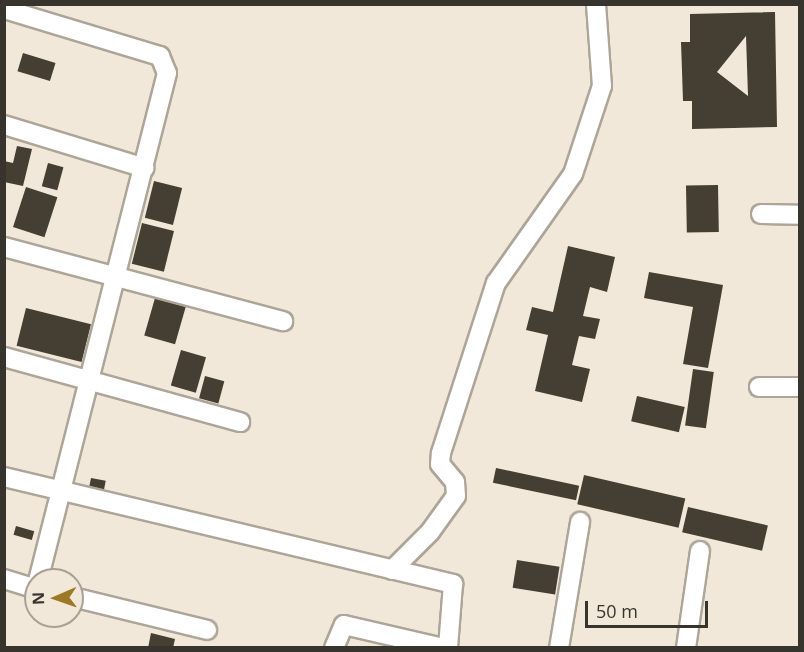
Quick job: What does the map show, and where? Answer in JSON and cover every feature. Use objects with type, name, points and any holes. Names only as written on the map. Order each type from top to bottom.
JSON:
[{"type":"street","points":[[392,570],[430,532],[456,496],[441,453],[496,283],[573,174],[602,86],[596,4]]},
{"type":"street","points":[[4,9],[122,41],[166,61],[145,168],[114,277],[39,568]]},
{"type":"street","points":[[4,124],[145,168]]},
{"type":"street","points":[[761,214],[800,215]]},
{"type":"street","points":[[4,247],[283,321]]},
{"type":"street","points":[[4,357],[240,422]]},
{"type":"street","points":[[759,387],[800,387]]},
{"type":"street","points":[[4,477],[453,584],[448,648]]},
{"type":"street","points":[[559,648],[580,522]]},
{"type":"street","points":[[686,648],[700,551]]},
{"type":"street","points":[[4,579],[24,585]]},
{"type":"street","points":[[84,600],[207,630]]},
{"type":"street","points":[[333,648],[344,625],[444,648]]},
{"type":"building","points":[[775,12],[777,127],[692,129],[692,101],[683,101],[681,42],[690,42],[690,14]],"holes":[[[746,36],[748,96],[717,72]]]},
{"type":"building","points":[[23,53],[56,63],[50,81],[17,71]]},
{"type":"building","points":[[17,146],[32,149],[23,186],[4,182],[4,161],[13,163]]},
{"type":"building","points":[[48,163],[63,167],[57,190],[42,186]]},
{"type":"building","points":[[154,181],[182,188],[173,225],[145,218]]},
{"type":"building","points":[[718,185],[719,232],[687,233],[686,186]]},
{"type":"building","points":[[26,187],[57,197],[44,237],[13,227]]},
{"type":"building","points":[[142,223],[174,231],[164,272],[132,264]]},
{"type":"building","points":[[568,246],[615,257],[607,292],[590,287],[583,316],[600,319],[595,339],[579,336],[572,365],[590,369],[582,402],[535,391],[548,335],[526,330],[532,307],[553,312]]},
{"type":"building","points":[[649,272],[723,285],[708,368],[683,364],[693,307],[644,298]]},
{"type":"building","points":[[155,298],[186,307],[175,344],[144,335]]},
{"type":"building","points":[[26,308],[91,324],[82,362],[17,346]]},
{"type":"building","points":[[181,350],[206,357],[196,393],[171,386]]},
{"type":"building","points":[[693,369],[714,372],[706,428],[685,425]]},
{"type":"building","points":[[205,376],[224,381],[218,403],[199,398]]},
{"type":"building","points":[[637,396],[685,407],[679,432],[631,421]]},
{"type":"building","points":[[496,468],[579,486],[576,500],[493,483]]},
{"type":"building","points":[[584,475],[685,498],[679,528],[577,504]]},
{"type":"building","points":[[91,478],[106,481],[104,491],[89,488]]},
{"type":"building","points":[[688,507],[768,525],[762,551],[682,532]]},
{"type":"building","points":[[16,526],[34,531],[32,540],[14,535]]},
{"type":"building","points":[[517,560],[559,567],[555,594],[513,588]]},
{"type":"building","points":[[151,633],[175,639],[173,648],[148,648]]}]
